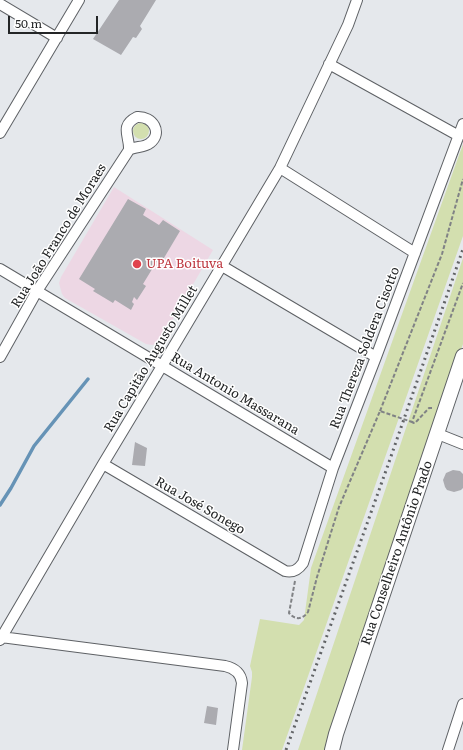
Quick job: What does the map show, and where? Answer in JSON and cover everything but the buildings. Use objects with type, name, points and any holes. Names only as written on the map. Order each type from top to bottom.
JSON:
[{"type":"main road","name":"Rua Conselheiro Antônio Prado","points":[[332,750],[336,734],[463,356]]},
{"type":"street","points":[[0,133],[79,0]]},
{"type":"street","name":"Rua Capitão Augusto Millet","points":[[1,638],[102,464],[280,168],[348,25],[357,0]]},
{"type":"street","points":[[0,4],[57,38]]},
{"type":"street","points":[[329,64],[459,136]]},
{"type":"street","name":"Rua Thereza Soldera Cisotto","points":[[297,570],[303,564],[333,468],[376,358],[463,124]]},
{"type":"street","name":"Rua João Franco de Moraes","points":[[0,357],[37,292],[129,150]]},
{"type":"street","points":[[280,168],[415,253]]},
{"type":"street","points":[[222,266],[376,358]]},
{"type":"street","name":"Rua Antonio Massarana","points":[[0,269],[333,468]]},
{"type":"street","points":[[438,434],[463,444]]},
{"type":"street","name":"Rua José Sonego","points":[[102,464],[285,570],[290,572],[297,570]]},
{"type":"street","points":[[1,638],[232,668],[238,672],[241,678],[242,686],[233,750]]},
{"type":"street","points":[[448,750],[463,704]]},
{"type":"path","points":[[297,570],[289,613],[293,617],[299,618],[306,615],[308,612],[317,577],[339,507],[380,411],[442,254],[463,179]]},
{"type":"path","points":[[412,422],[463,283]]},
{"type":"path","points":[[380,411],[415,423],[429,408],[433,408],[444,413]]},
{"type":"shaded area","name":"UPA Boituva","points":[[114,187],[213,250],[159,343],[152,345],[146,344],[65,298],[62,294],[59,283],[61,277]]},
{"type":"green space","points":[[138,123],[144,123],[149,128],[147,137],[144,139],[138,139],[133,134],[133,128]]},
{"type":"green space","points":[[463,144],[463,236],[282,750],[242,750],[252,677],[250,666],[260,619],[299,625],[304,620],[311,568]]},
{"type":"green space","points":[[463,258],[463,344],[325,750],[298,750]]},
{"type":"waterway","points":[[0,505],[34,446],[88,379]]},
{"type":"railway","points":[[286,750],[388,465],[463,249]]},
{"type":"place","name":"UPA Boituva","points":[[137,264]]}]
